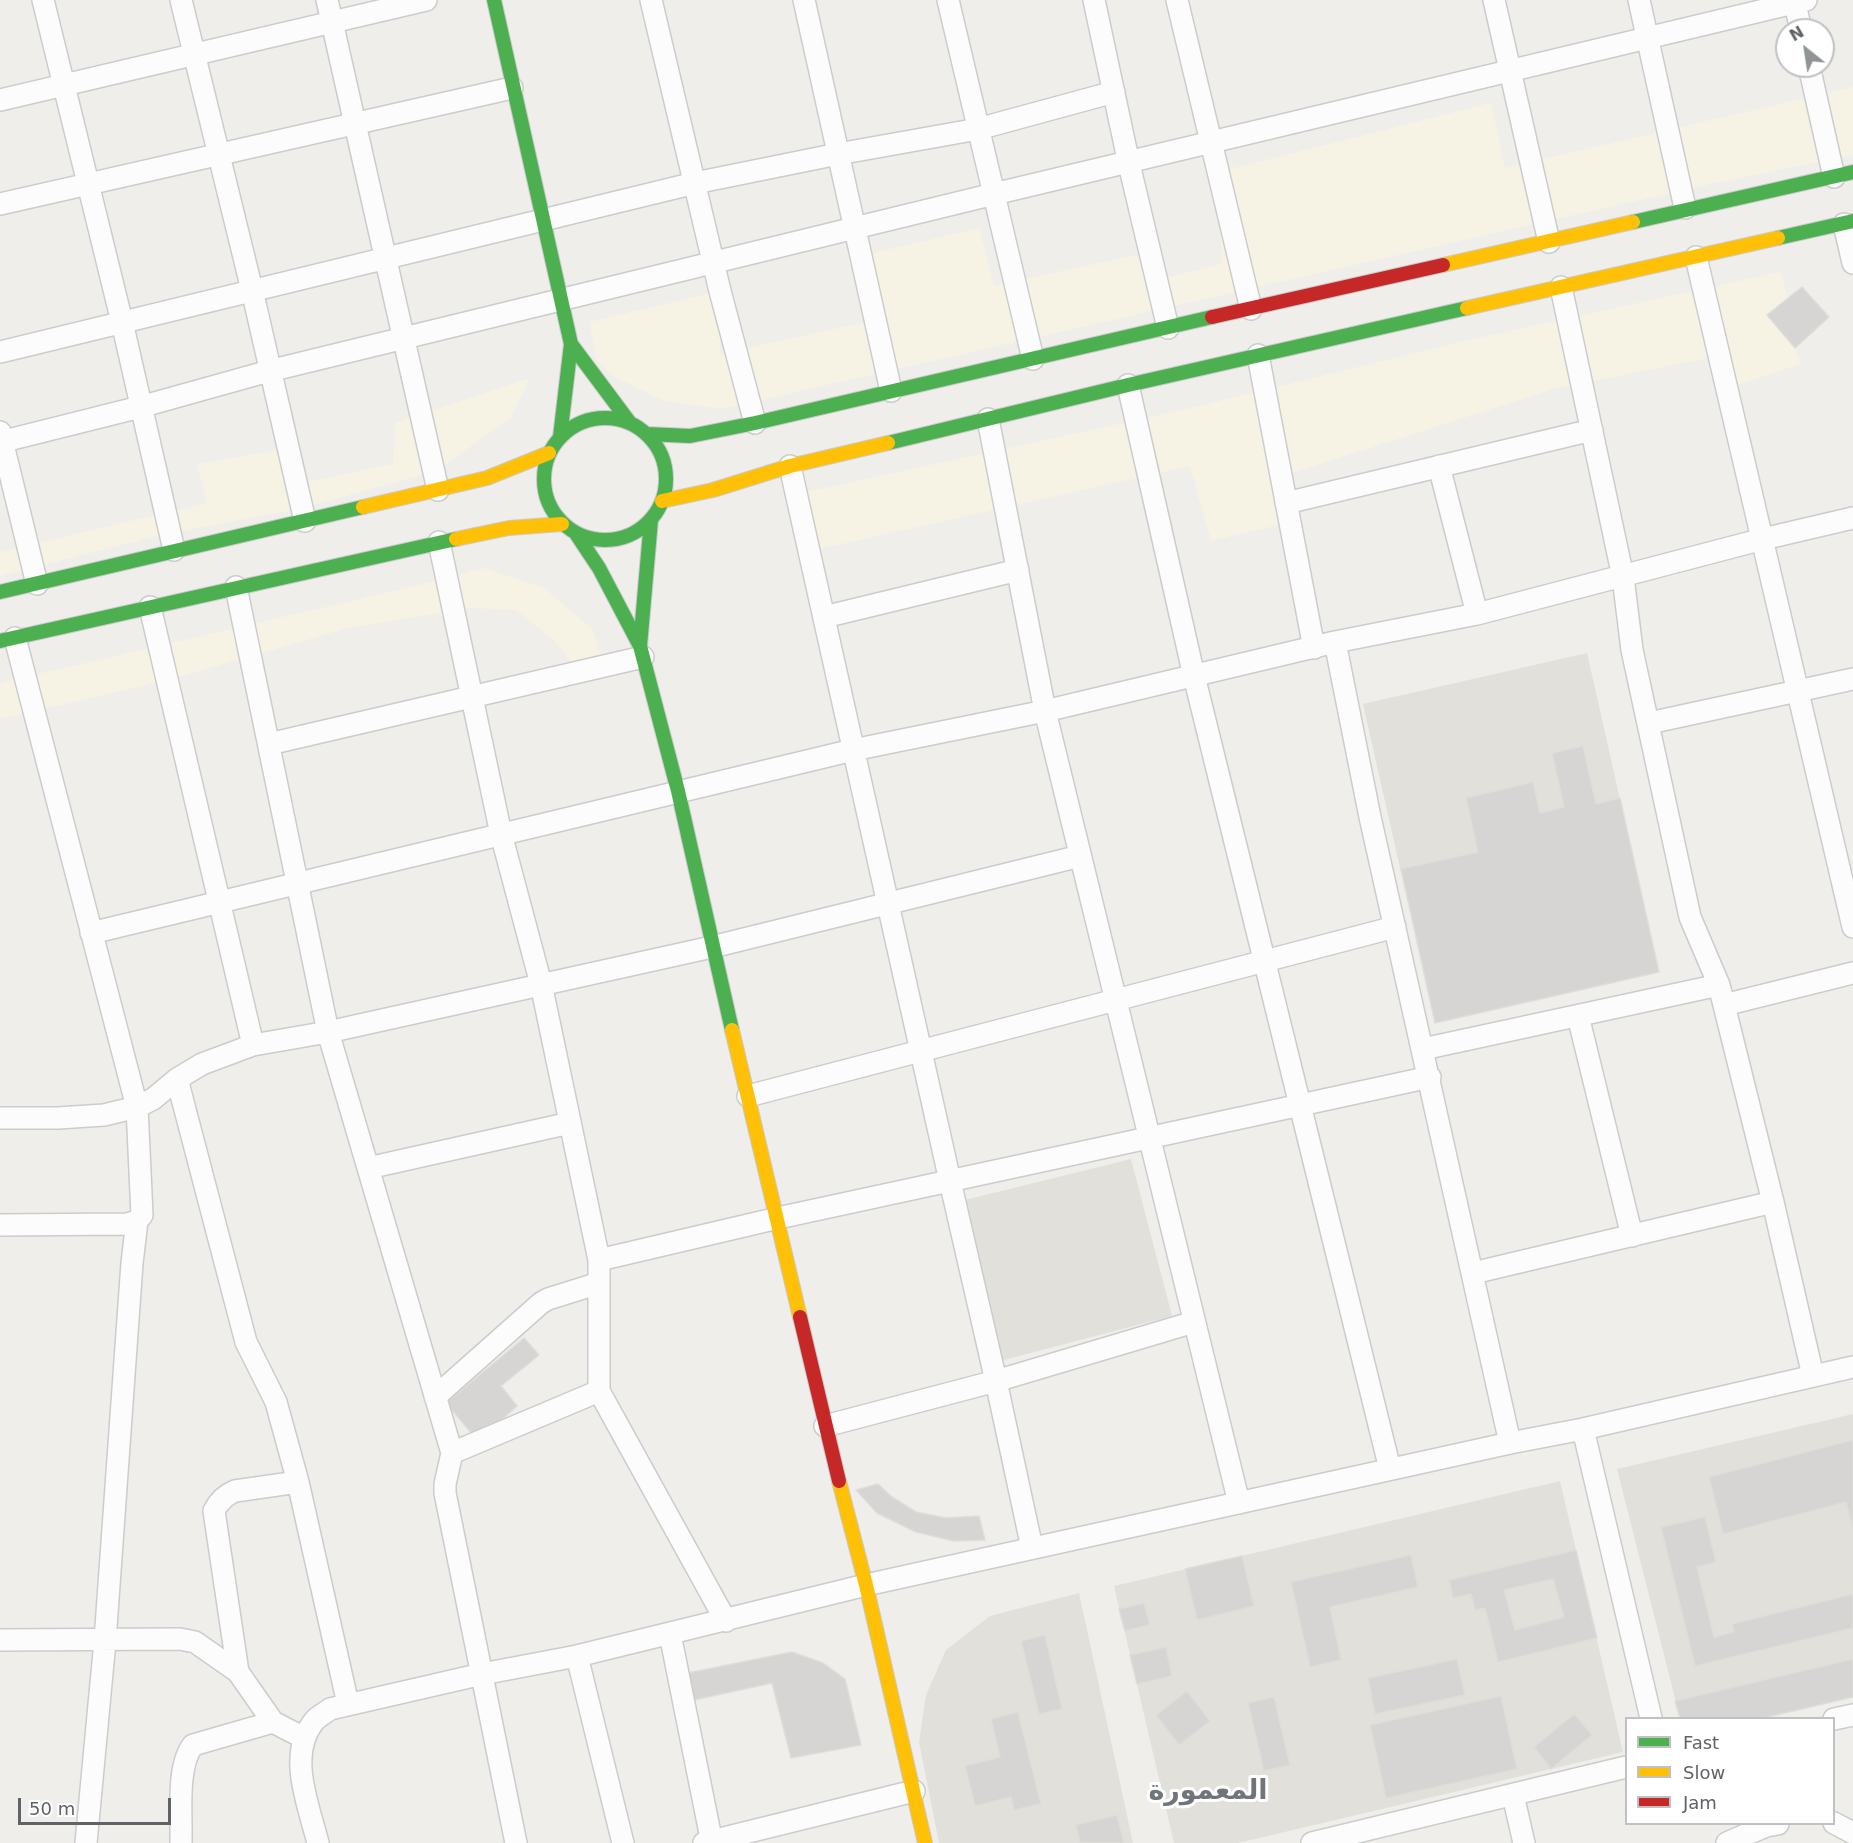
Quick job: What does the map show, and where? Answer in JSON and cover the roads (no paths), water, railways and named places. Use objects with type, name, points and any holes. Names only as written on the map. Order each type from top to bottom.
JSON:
[{"type":"main road","points":[[494,0],[571,344],[560,437]]},
{"type":"main road","points":[[646,434],[690,436],[755,423],[1550,242],[1685,208],[1843,174]]},
{"type":"main road","points":[[662,501],[712,490],[790,466],[1128,385],[1848,223]]},
{"type":"main road","points":[[571,344],[630,423],[646,434],[658,448],[665,466],[666,484],[662,501],[651,520],[635,532],[616,540],[596,540],[577,534],[561,524],[550,508],[544,490],[543,471],[549,453],[560,437],[575,426],[593,419],[612,418],[630,423]]},
{"type":"main road","points":[[0,592],[488,478],[549,453]]},
{"type":"main road","points":[[641,651],[651,520]]},
{"type":"main road","points":[[7,640],[439,542],[509,528],[561,524]]},
{"type":"main road","points":[[577,534],[599,568],[641,651],[678,791],[712,947],[778,1218],[825,1426],[866,1585],[925,1843]]},
{"type":"street","points":[[43,0],[122,322],[174,550]]},
{"type":"street","points":[[181,0],[305,521]]},
{"type":"street","points":[[327,0],[438,490]]},
{"type":"street","points":[[0,100],[426,0]]},
{"type":"street","points":[[651,0],[714,264],[755,423]]},
{"type":"street","points":[[804,0],[891,391]]},
{"type":"street","points":[[948,0],[1033,359]]},
{"type":"street","points":[[1094,0],[1129,164],[1168,328]]},
{"type":"street","points":[[1177,0],[1251,309]]},
{"type":"street","points":[[1494,0],[1550,242]]},
{"type":"street","points":[[1639,0],[1685,208]]},
{"type":"street","points":[[37,584],[1,438],[140,407],[269,371],[1798,1],[1800,18]]},
{"type":"street","points":[[1813,78],[1843,174]]},
{"type":"street","points":[[0,204],[512,88]]},
{"type":"street","points":[[0,352],[695,183],[978,129],[1114,92]]},
{"type":"street","points":[[1848,223],[1853,263]]},
{"type":"street","points":[[1696,257],[1853,927]]},
{"type":"street","points":[[1561,287],[1623,577],[1632,650],[1689,917],[1721,995],[1773,1202],[1813,1376]]},
{"type":"street","points":[[1258,355],[1286,503],[1370,817],[1424,1049],[1510,1443]]},
{"type":"street","points":[[1128,385],[1194,676],[1390,1469]]},
{"type":"street","points":[[988,418],[1044,711],[1239,1503]]},
{"type":"street","points":[[1286,503],[1592,430]]},
{"type":"street","points":[[790,466],[1032,1548]]},
{"type":"street","points":[[1439,466],[1477,614]]},
{"type":"street","points":[[91,933],[853,750],[1044,711],[1324,645],[1477,614],[1763,539],[1853,518]]},
{"type":"street","points":[[439,542],[501,834],[541,984],[599,1260],[599,1391],[726,1621]]},
{"type":"street","points":[[824,617],[1017,570]]},
{"type":"street","points":[[236,587],[328,1032],[452,1453],[445,1484],[446,1493],[516,1843]]},
{"type":"street","points":[[150,607],[253,1045]]},
{"type":"street","points":[[7,640],[91,933],[136,1107],[142,1215],[137,1221],[131,1275],[105,1641],[86,1843]]},
{"type":"street","points":[[268,744],[472,697],[641,651]]},
{"type":"street","points":[[1649,723],[1853,679]]},
{"type":"street","points":[[0,1118],[104,1115],[136,1107],[153,1099],[177,1079],[202,1064],[253,1045],[328,1032],[712,947],[1080,856]]},
{"type":"street","points":[[748,1096],[1395,927]]},
{"type":"street","points":[[1424,1049],[1578,1016],[1853,973]]},
{"type":"street","points":[[1578,1016],[1632,1236]]},
{"type":"street","points":[[599,1260],[778,1218],[1430,1077]]},
{"type":"street","points":[[177,1079],[246,1342],[276,1402],[298,1482],[348,1704]]},
{"type":"street","points":[[368,1168],[570,1123]]},
{"type":"street","points":[[1473,1273],[1773,1202]]},
{"type":"street","points":[[0,1225],[127,1224],[137,1221]]},
{"type":"street","points":[[435,1397],[541,1303],[599,1283]]},
{"type":"street","points":[[825,1426],[996,1381],[1194,1322]]},
{"type":"street","points":[[318,1843],[303,1782],[301,1756],[303,1738],[316,1719],[330,1709],[482,1674],[577,1656],[866,1585],[1390,1469],[1584,1429],[1853,1367]]},
{"type":"street","points":[[452,1453],[599,1391]]},
{"type":"street","points":[[1584,1429],[1650,1717]]},
{"type":"street","points":[[238,1672],[214,1511],[218,1502],[235,1491],[298,1482]]},
{"type":"street","points":[[670,1634],[709,1842],[914,1791]]},
{"type":"street","points":[[0,1640],[180,1640],[195,1642],[238,1672],[273,1722],[303,1738]]},
{"type":"street","points":[[577,1656],[623,1843]]},
{"type":"street","points":[[1835,1719],[1853,1715]]},
{"type":"street","points":[[181,1843],[183,1778],[187,1754],[193,1745],[273,1722]]},
{"type":"street","points":[[1322,1842],[1625,1767]]},
{"type":"street","points":[[1513,1795],[1524,1843]]},
{"type":"street","points":[[1835,1824],[1853,1833]]},
{"type":"street","points":[[1729,1843],[1772,1825]]},
{"type":"district","name":"المعمورة","points":[[1208,1792]]}]
